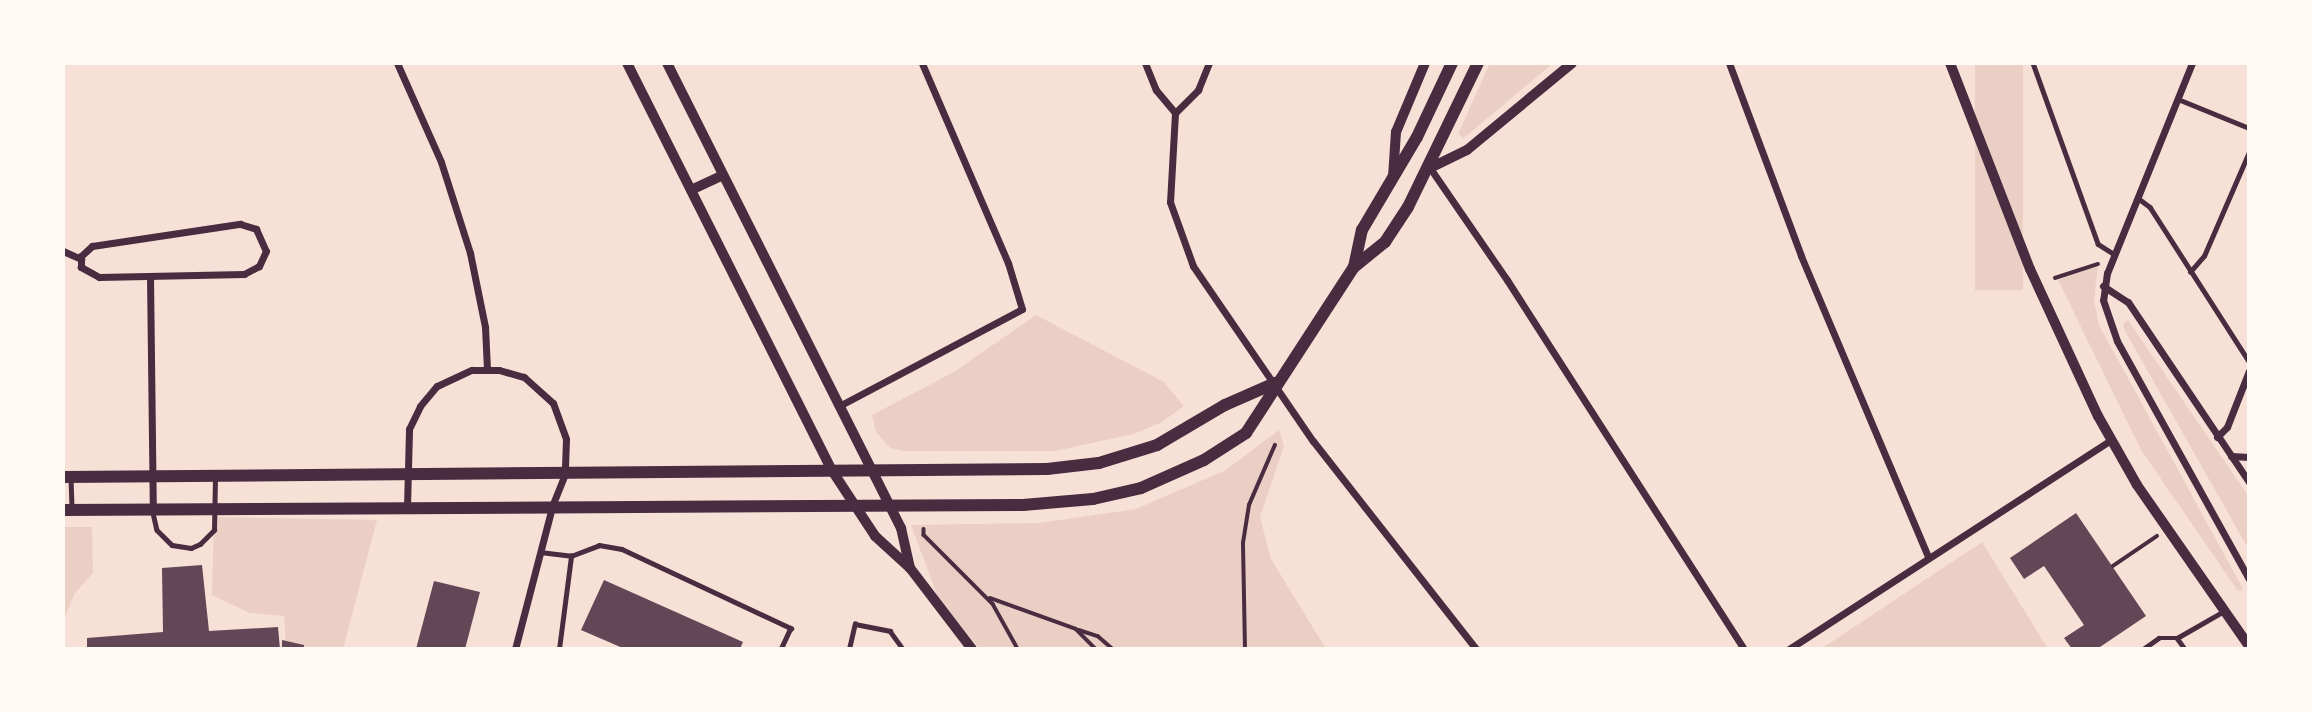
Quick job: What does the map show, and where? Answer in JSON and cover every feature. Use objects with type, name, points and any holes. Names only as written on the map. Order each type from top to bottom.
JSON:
[{"type":"main road","points":[[1354,267],[1362,230],[1393,177],[1452,63]]},
{"type":"main road","points":[[67,510],[1047,504],[1142,488],[1204,460],[1242,436],[1354,267],[1385,242],[1430,168],[1478,63]]},
{"type":"main road","points":[[67,477],[1008,471],[1099,463],[1157,445],[1276,383]]},
{"type":"street","points":[[397,63],[438,153],[470,253],[485,327],[487,369]]},
{"type":"street","points":[[627,63],[833,472],[876,536],[910,568],[972,649]]},
{"type":"street","points":[[667,63],[901,528],[910,568]]},
{"type":"street","points":[[839,406],[1022,309],[1008,263],[922,63]]},
{"type":"street","points":[[1145,63],[1156,90],[1175,113]]},
{"type":"street","points":[[1209,63],[1198,90],[1175,113],[1170,188],[1177,231],[1193,266],[1276,383],[1313,441],[1476,649]]},
{"type":"street","points":[[1393,177],[1396,132],[1425,63]]},
{"type":"street","points":[[1572,63],[1467,150],[1430,168],[1507,280],[1744,649]]},
{"type":"street","points":[[1729,63],[1817,294],[1928,557]]},
{"type":"street","points":[[1950,63],[2030,269],[2111,440],[2249,646]]},
{"type":"street","points":[[2192,63],[2103,286],[2104,305],[2113,334],[2249,579]]},
{"type":"street","points":[[691,190],[723,175]]},
{"type":"street","points":[[240,224],[256,229],[265,242],[263,259],[244,274],[93,276],[84,271],[81,259],[92,246],[240,224]]},
{"type":"street","points":[[63,251],[81,259]]},
{"type":"street","points":[[149,276],[153,509]]},
{"type":"street","points":[[2103,286],[2126,299],[2249,482]]},
{"type":"street","points":[[407,507],[409,429],[420,405],[448,379],[487,369],[524,377],[553,403],[566,439],[565,474],[552,507],[515,649]]},
{"type":"street","points":[[2217,437],[2227,427],[2249,371]]},
{"type":"street","points":[[1789,649],[2111,440]]},
{"type":"street","points":[[2231,456],[2249,457]]},
{"type":"lane","points":[[2033,63],[2054,131],[2098,244],[2115,254]]},
{"type":"lane","points":[[2178,99],[2249,128]]},
{"type":"lane","points":[[2190,272],[2204,256],[2249,152]]},
{"type":"lane","points":[[2138,198],[2150,207],[2249,361]]},
{"type":"lane","points":[[153,509],[163,538],[182,548],[209,537],[216,509],[215,476]]},
{"type":"lane","points":[[67,477],[67,510]]},
{"type":"lane","points":[[540,552],[571,556],[599,545],[622,549],[791,628],[781,649]]},
{"type":"lane","points":[[559,649],[571,556]]},
{"type":"lane","points":[[2143,649],[2159,638],[2177,638],[2224,611]]},
{"type":"lane","points":[[849,649],[855,624],[890,631],[903,649]]},
{"type":"lane","points":[[2177,638],[2185,649]]},
{"type":"path","points":[[2055,278],[2098,262]]},
{"type":"path","points":[[1245,649],[1243,543],[1252,498],[1275,445]]},
{"type":"path","points":[[923,529],[925,535],[985,595],[1018,649]]},
{"type":"path","points":[[2112,566],[2150,541]]},
{"type":"path","points":[[985,595],[1024,614],[1098,636],[1113,649]]},
{"type":"path","points":[[1076,629],[1096,649]]},
{"type":"shaded area","points":[[1490,63],[1553,63],[1464,138],[1458,134]]},
{"type":"shaded area","points":[[1975,63],[2023,63],[2023,290],[1975,290]]},
{"type":"shaded area","points":[[2098,265],[2094,300],[2099,325],[2243,589],[2238,591],[2141,450],[2058,280]]},
{"type":"shaded area","points":[[1036,315],[1164,382],[1184,406],[1162,422],[1134,434],[1055,451],[904,451],[890,448],[876,432],[872,415],[954,372]]},
{"type":"shaded area","points":[[2128,320],[2249,497],[2249,550],[2125,331],[2123,324]]},
{"type":"shaded area","points":[[1279,430],[1284,446],[1260,517],[1271,559],[1326,649],[980,649],[939,600],[911,525],[1038,523],[1136,509],[1226,470]]},
{"type":"shaded area","points":[[214,517],[377,520],[343,649],[286,649],[284,616],[250,613],[212,595]]},
{"type":"shaded area","points":[[63,527],[92,527],[93,573],[75,593],[63,621]]},
{"type":"shaded area","points":[[1982,542],[2048,649],[1821,649]]},
{"type":"building","points":[[2076,513],[2146,616],[2097,649],[2072,649],[2064,638],[2084,625],[2044,566],[2024,579],[2010,558]]},
{"type":"building","points":[[202,565],[209,631],[278,627],[280,649],[87,649],[87,638],[163,632],[162,568]]},
{"type":"building","points":[[604,580],[743,642],[740,649],[625,649],[581,630]]},
{"type":"building","points":[[434,581],[480,592],[465,649],[416,649]]},
{"type":"building","points":[[282,640],[304,645],[304,649],[282,649]]}]
